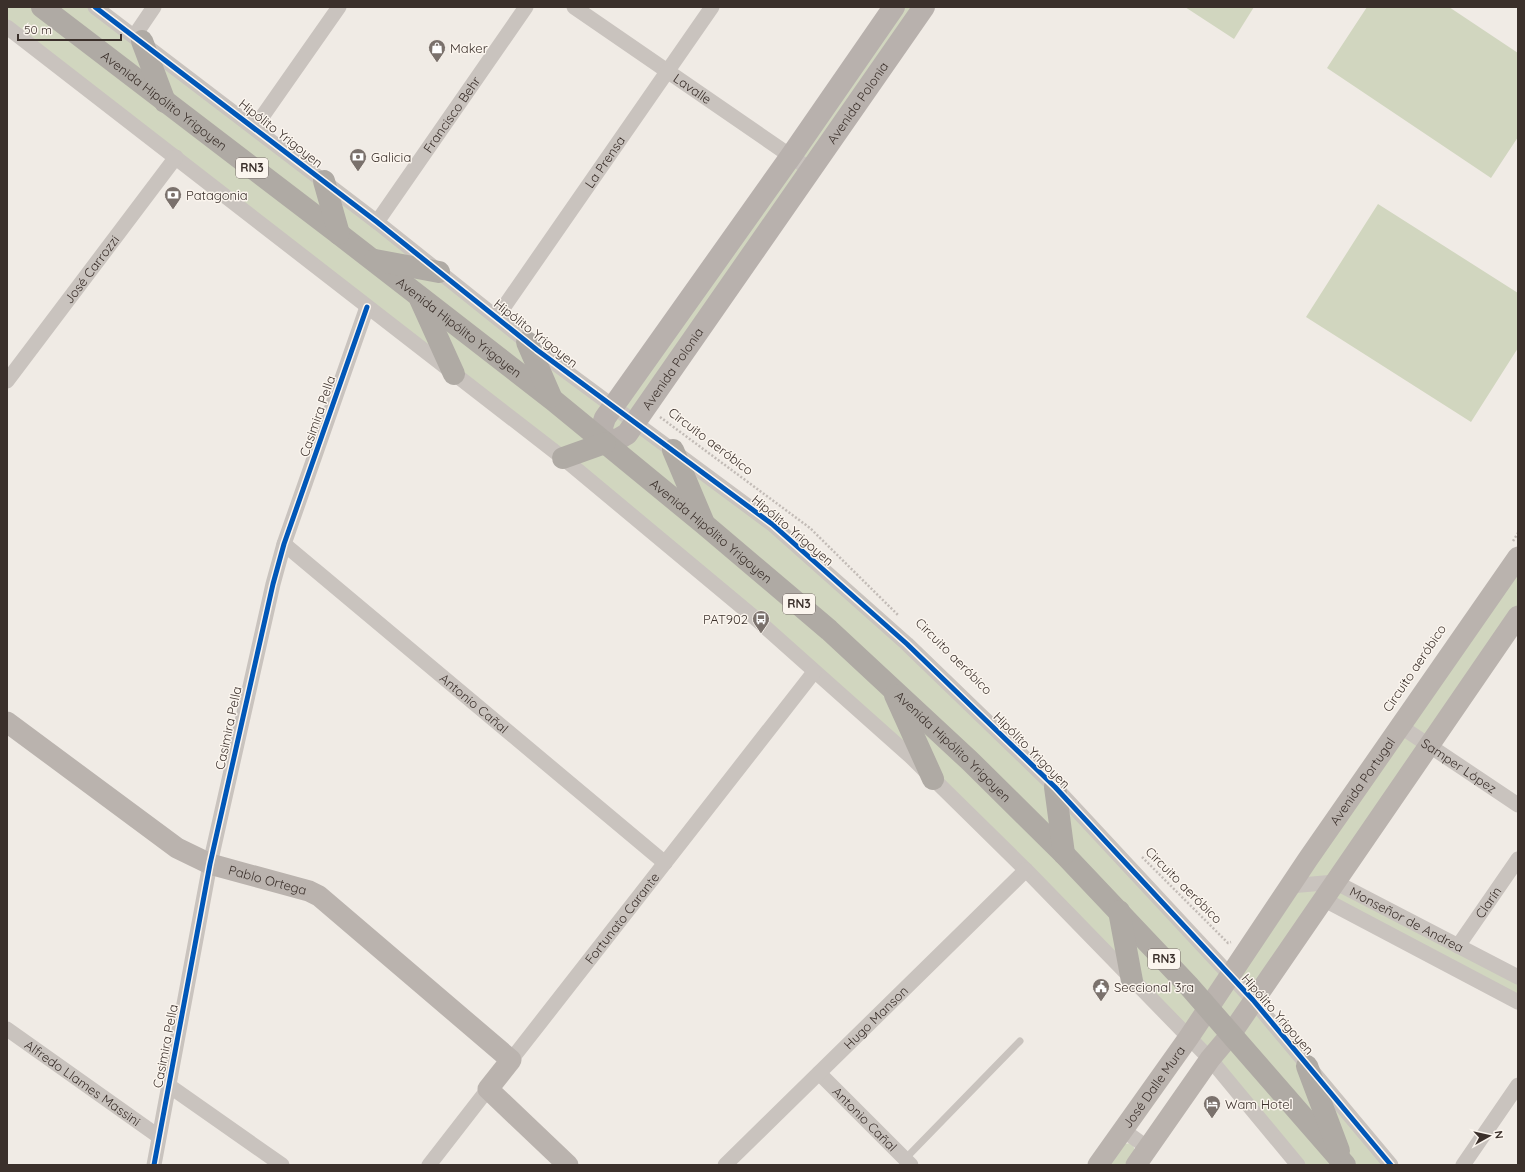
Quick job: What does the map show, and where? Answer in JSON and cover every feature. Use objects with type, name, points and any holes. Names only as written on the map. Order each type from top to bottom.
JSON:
[{"type":"highway","name":"Avenida Hipólito Yrigoyen","points":[[42,7],[553,400],[704,524],[829,630],[970,761],[1119,911],[1208,1008],[1344,1164]]},
{"type":"highway","points":[[138,38],[165,102]]},
{"type":"highway","points":[[324,181],[339,234]]},
{"type":"highway","points":[[371,259],[439,272]]},
{"type":"highway","points":[[418,296],[454,374]]},
{"type":"highway","points":[[527,342],[553,400]]},
{"type":"highway","points":[[562,458],[605,443]]},
{"type":"highway","points":[[673,450],[704,524]]},
{"type":"highway","points":[[892,687],[933,779]]},
{"type":"highway","points":[[1055,787],[1064,854]]},
{"type":"highway","points":[[1119,911],[1132,980]]},
{"type":"highway","points":[[1307,1066],[1344,1164]]},
{"type":"main road","name":"Avenida Polonia","points":[[894,7],[791,156],[602,422],[602,433],[605,443],[616,441],[623,437],[635,422],[924,7]]},
{"type":"main road","name":"Avenida Portugal","points":[[1208,1008],[1400,726],[1514,552]]},
{"type":"main road","points":[[1142,1157],[1230,1034],[1518,616]]},
{"type":"main road","name":"Pablo Ortega","points":[[7,722],[177,848],[210,864],[309,891],[319,896],[511,1060]]},
{"type":"main road","name":"José Dalle Mura","points":[[1098,1165],[1208,1008]]},
{"type":"main road","name":"Fortunato Carante","points":[[488,1089],[511,1060]]},
{"type":"main road","points":[[488,1089],[568,1165]]},
{"type":"street","name":"Hipólito Yrigoyen","points":[[95,7],[138,38],[378,222],[527,342],[772,524],[907,644],[1055,787],[1253,1000],[1391,1165]]},
{"type":"street","points":[[138,38],[154,7]]},
{"type":"street","points":[[255,127],[339,7]]},
{"type":"street","name":"Francisco Behr","points":[[378,222],[526,7]]},
{"type":"street","name":"Lavalle","points":[[574,7],[666,72],[811,170]]},
{"type":"street","name":"La Prensa","points":[[497,317],[712,7]]},
{"type":"street","points":[[9,33],[176,157],[562,458],[755,618],[911,757],[1026,870],[1189,1037],[1298,1165]]},
{"type":"street","name":"José Carrozzi","points":[[7,382],[176,157]]},
{"type":"street","name":"Casimira Pella","points":[[154,1165],[158,1136],[210,864],[255,658],[284,544],[367,307]]},
{"type":"street","name":"Antonio Cañal","points":[[284,544],[665,863]]},
{"type":"street","name":"Fortunato Carante","points":[[511,1060],[814,672]]},
{"type":"street","name":"Samper López","points":[[1400,726],[1518,805]]},
{"type":"street","name":"Clarín","points":[[1458,946],[1518,859]]},
{"type":"street","name":"Hugo Manson","points":[[725,1165],[1026,870]]},
{"type":"street","name":"Monseñor de Andrea","points":[[1290,886],[1329,890],[1458,946],[1518,977]]},
{"type":"street","name":"Monseñor de Andrea","points":[[1329,890],[1518,1002]]},
{"type":"street","name":"Alfredo Llames Massini","points":[[8,1031],[158,1136]]},
{"type":"street","name":"Antonio Cañal","points":[[819,1073],[908,1162]]},
{"type":"street","points":[[168,1085],[282,1165]]},
{"type":"street","points":[[1463,1165],[1518,1085]]},
{"type":"street","name":"Fortunato Carante","points":[[429,1165],[488,1089]]},
{"type":"street","points":[[1123,1130],[1142,1157]]},
{"type":"lane","points":[[908,1162],[1020,1041]]},
{"type":"path","points":[[1514,552],[1518,533]]},
{"type":"green space","points":[[7,7],[95,7],[614,407],[894,7],[924,7],[635,422],[673,450],[907,644],[1230,976],[1518,557],[1518,616],[1335,882],[1518,977],[1518,1002],[1323,899],[1253,1000],[1391,1165],[1298,1165],[1026,870],[755,618],[7,27]]},
{"type":"green space","points":[[1185,7],[1254,7],[1234,39]]},
{"type":"green space","points":[[1367,7],[1449,7],[1518,53],[1518,137],[1491,178],[1327,68]]},
{"type":"green space","points":[[1378,204],[1518,293],[1518,348],[1471,422],[1306,317]]},
{"type":"green space","points":[[1132,1143],[1135,1150],[1125,1165],[1107,1165],[1122,1144]]},
{"type":"cycle path","points":[[95,7],[377,222],[537,350],[772,524],[907,644],[1055,787],[1253,1000],[1391,1165]]},
{"type":"cycle path","points":[[154,1165],[210,864],[273,584],[284,544],[367,307]]},
{"type":"place","name":"Maker","points":[[437,63]]},
{"type":"place","name":"Galicia","points":[[358,172]]},
{"type":"place","name":"Patagonia","points":[[173,210]]},
{"type":"place","name":"PAT902","points":[[761,634]]},
{"type":"place","name":"Seccional 3ra","points":[[1101,1002]]},
{"type":"place","name":"Wam Hotel","points":[[1212,1119]]}]
